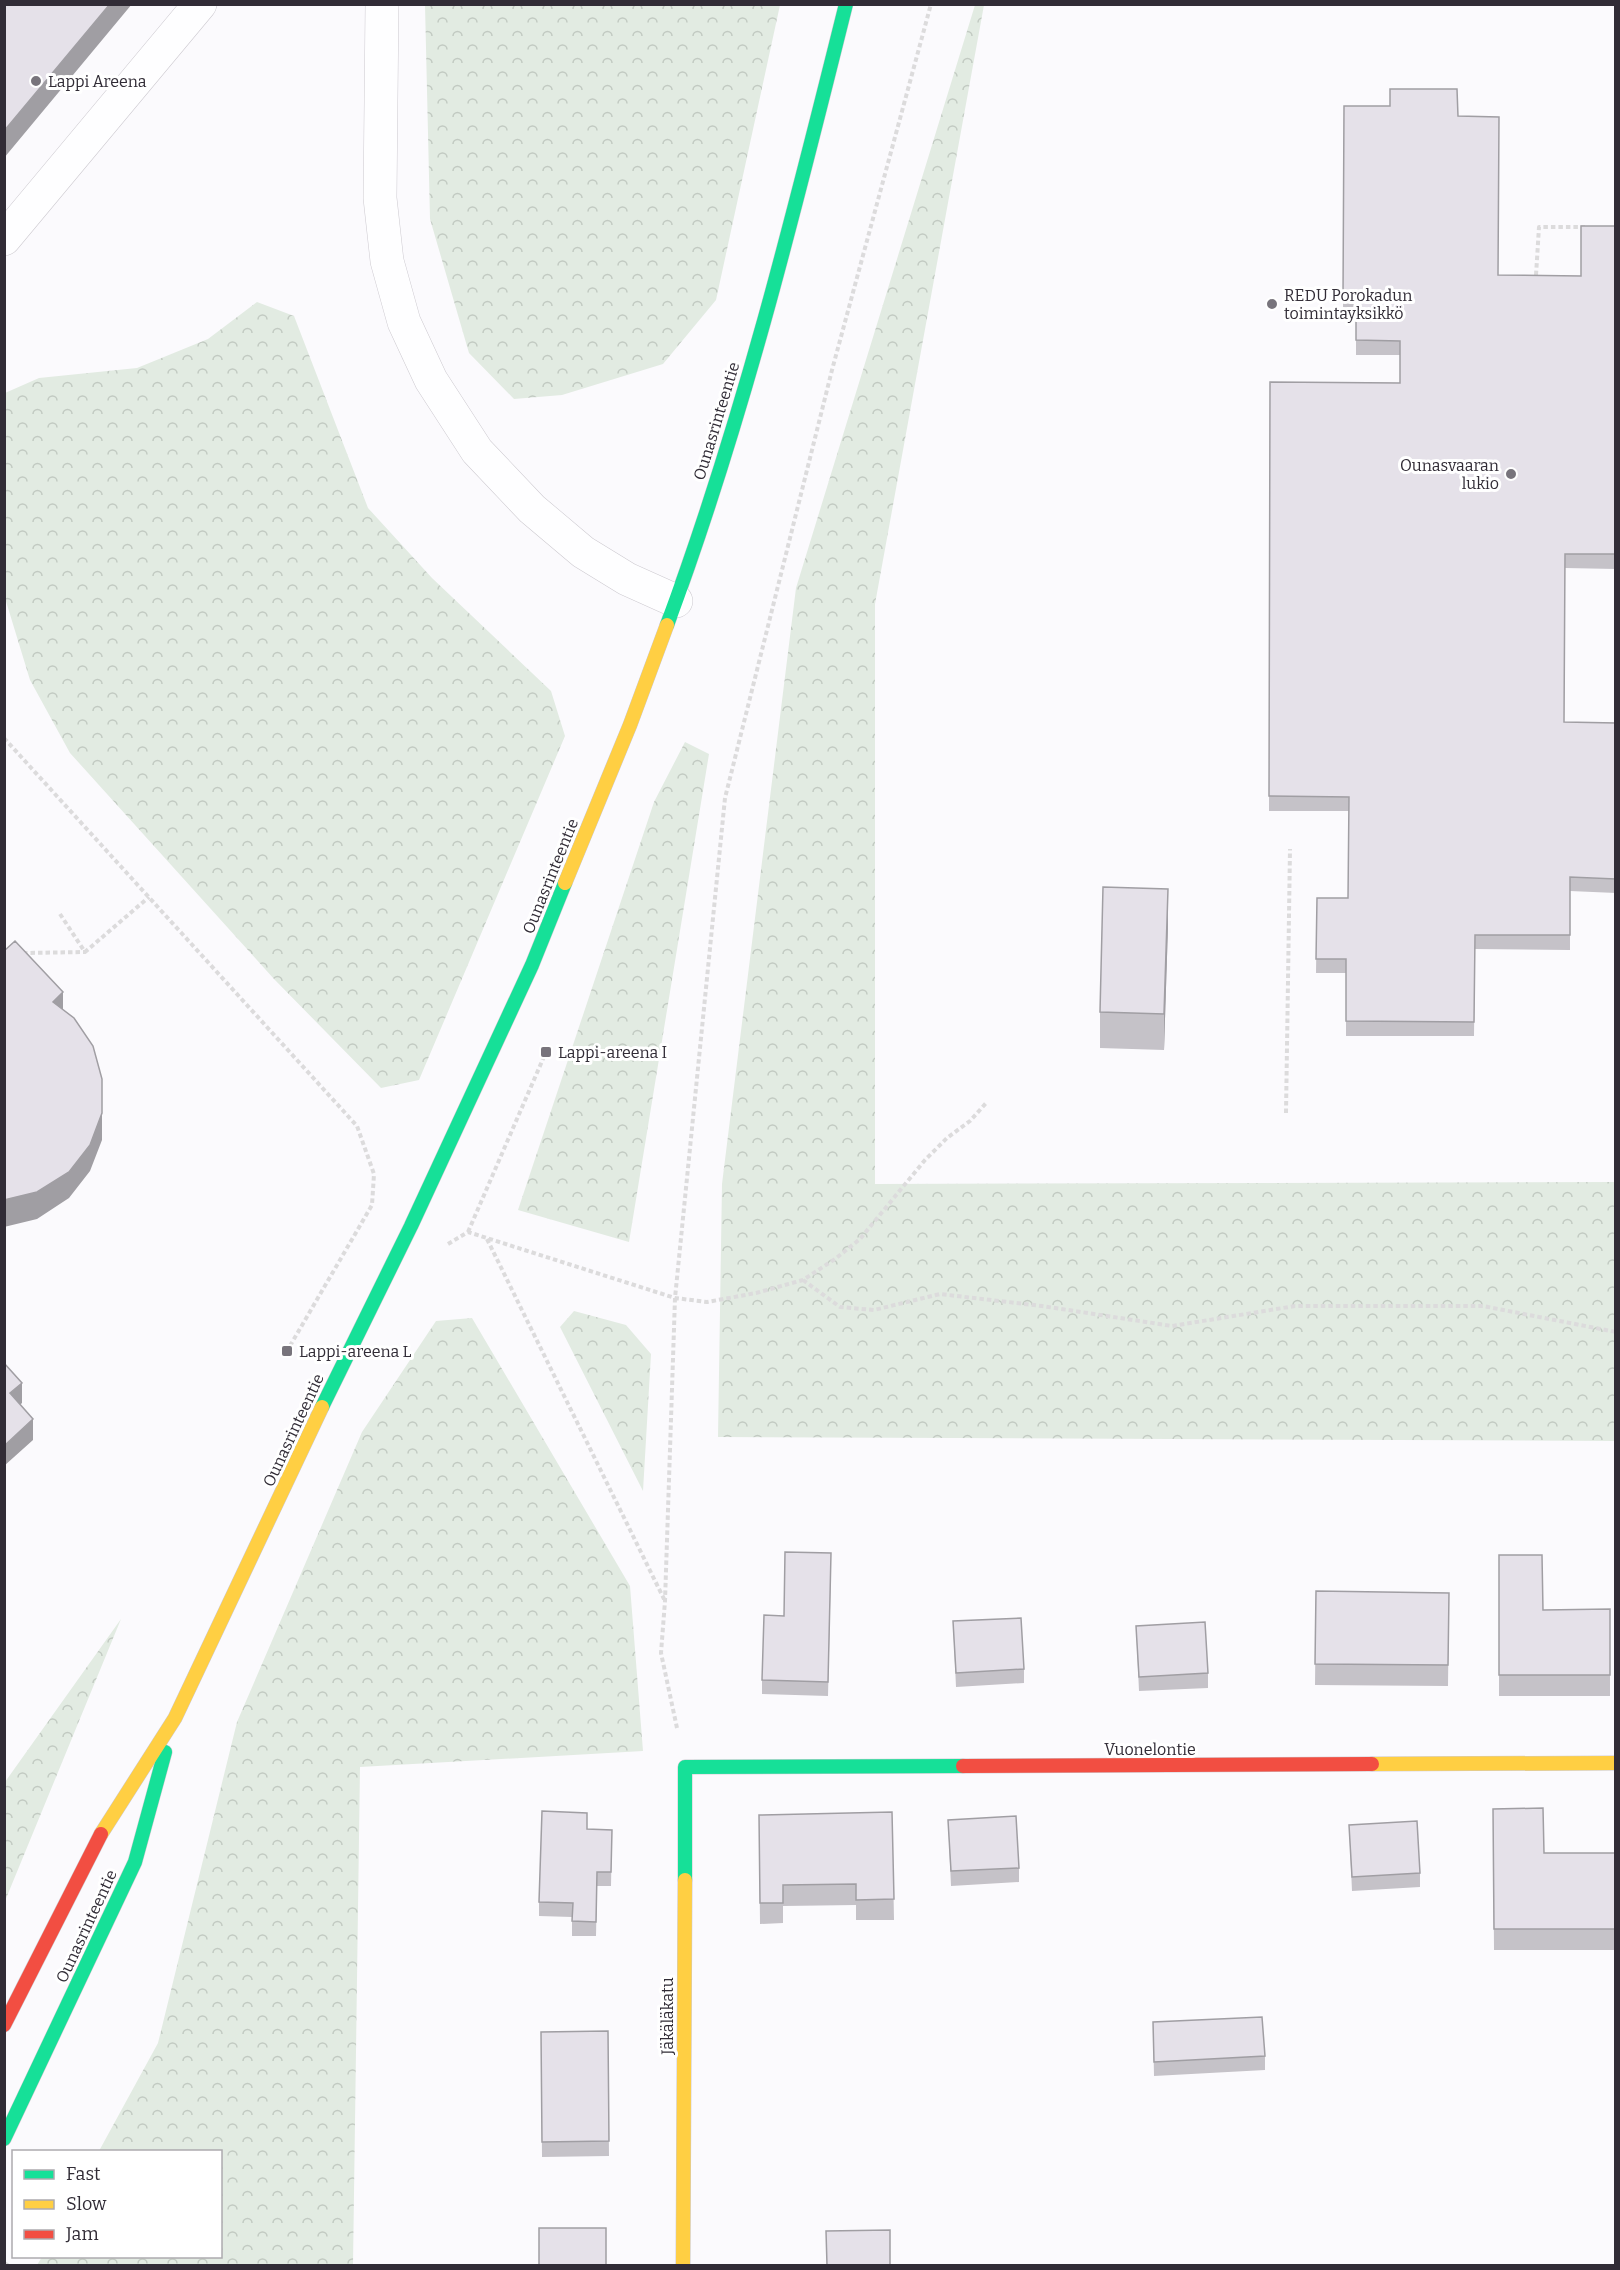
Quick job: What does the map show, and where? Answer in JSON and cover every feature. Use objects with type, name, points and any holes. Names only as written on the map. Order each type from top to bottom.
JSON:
[{"type":"street","points":[[4,239],[200,4]]},
{"type":"street","points":[[382,4],[380,198],[387,261],[404,322],[431,380],[477,451],[532,509],[583,552],[627,579],[676,601]]},
{"type":"street","name":"Ounasrinteentie","points":[[4,2025],[95,1843],[175,1718],[329,1392],[411,1226],[532,964],[626,736],[676,601],[735,422],[792,222],[846,4]]},
{"type":"street","name":"Ounasrinteentie","points":[[4,2139],[135,1862],[175,1718]]},
{"type":"street","name":"Vuonelontie","points":[[684,1767],[1616,1763]]},
{"type":"street","name":"Jäkäläkatu","points":[[682,2265],[684,1767]]},
{"type":"path","points":[[684,1767],[661,1653],[665,1601],[675,1298],[725,798],[832,370],[932,4]]},
{"type":"path","points":[[1536,275],[1539,227],[1594,227]]},
{"type":"path","points":[[4,733],[6,739],[357,1126],[374,1174],[372,1205],[287,1351]]},
{"type":"path","points":[[1286,1113],[1290,849]]},
{"type":"path","points":[[16,953],[85,952],[149,897]]},
{"type":"path","points":[[60,914],[85,952]]},
{"type":"path","points":[[444,1246],[468,1232],[546,1053]]},
{"type":"path","points":[[468,1232],[675,1298],[707,1302],[756,1293],[803,1280],[860,1239],[925,1160],[947,1138],[970,1121],[987,1102]]},
{"type":"path","points":[[487,1238],[665,1601]]},
{"type":"path","points":[[803,1280],[840,1307],[874,1311],[940,1294],[1042,1306],[1172,1326],[1295,1306],[1483,1306],[1616,1332]]},
{"type":"path","points":[[4,2263],[9,2265]]},
{"type":"green space","points":[[425,5],[780,5],[716,300],[663,364],[562,395],[514,399],[469,353],[430,219]]},
{"type":"green space","points":[[975,5],[984,5],[875,604],[875,1184],[1615,1182],[1615,1441],[718,1437],[722,1184],[796,588]]},
{"type":"green space","points":[[257,302],[294,316],[368,508],[432,578],[551,691],[565,736],[419,1080],[381,1088],[274,979],[70,753],[30,680],[5,598],[5,393],[39,378],[137,368],[208,339]]},
{"type":"green space","points":[[685,742],[709,754],[629,1242],[518,1210],[654,802]]},
{"type":"green space","points":[[574,1311],[626,1325],[651,1354],[643,1491],[560,1327]]},
{"type":"green space","points":[[472,1318],[630,1586],[643,1751],[360,1767],[353,2265],[37,2265],[41,2258],[222,2258],[222,2150],[100,2150],[158,2043],[237,1722],[362,1432],[436,1321]]},
{"type":"green space","points":[[121,1619],[5,1901],[5,1782]]},
{"type":"building","name":"Lappi Areena","points":[[4,4],[110,4],[4,131]]},
{"type":"building","points":[[1390,89],[1457,89],[1458,116],[1499,117],[1498,275],[1581,276],[1581,226],[1616,226],[1616,554],[1565,554],[1564,722],[1616,723],[1616,879],[1570,877],[1570,935],[1475,935],[1474,1022],[1346,1021],[1346,959],[1316,959],[1317,898],[1348,898],[1349,797],[1269,796],[1270,382],[1400,383],[1400,341],[1356,340],[1356,297],[1343,297],[1344,106],[1390,106]]},
{"type":"building","points":[[1103,887],[1168,889],[1164,1014],[1100,1012]]},
{"type":"building","points":[[15,941],[63,992],[53,1002],[74,1018],[93,1046],[102,1079],[102,1113],[90,1145],[69,1172],[37,1192],[4,1200],[4,951]]},
{"type":"building","points":[[4,1363],[22,1383],[10,1393],[33,1419],[4,1446]]},
{"type":"building","points":[[785,1552],[831,1553],[828,1682],[762,1680],[764,1615],[784,1616]]},
{"type":"building","points":[[1499,1555],[1542,1555],[1543,1610],[1610,1609],[1610,1675],[1499,1675]]},
{"type":"building","points":[[1316,1591],[1449,1593],[1448,1665],[1315,1664]]},
{"type":"building","points":[[1021,1618],[1024,1669],[956,1673],[953,1621]]},
{"type":"building","points":[[1205,1622],[1208,1673],[1139,1677],[1136,1626]]},
{"type":"building","points":[[1543,1808],[1544,1853],[1616,1853],[1616,1929],[1494,1929],[1493,1809]]},
{"type":"building","points":[[542,1811],[587,1813],[587,1829],[612,1830],[611,1872],[597,1872],[596,1922],[572,1921],[573,1903],[539,1902]]},
{"type":"building","points":[[892,1812],[894,1899],[856,1900],[856,1884],[783,1885],[783,1903],[760,1903],[759,1815]]},
{"type":"building","points":[[1016,1816],[1019,1868],[951,1871],[948,1820]]},
{"type":"building","points":[[1417,1821],[1420,1873],[1352,1877],[1349,1825]]},
{"type":"building","points":[[1262,2017],[1265,2056],[1154,2062],[1153,2022]]},
{"type":"building","points":[[608,2031],[609,2141],[542,2142],[541,2032]]},
{"type":"building","points":[[539,2228],[606,2228],[606,2265],[539,2265]]},
{"type":"building","points":[[890,2230],[890,2265],[827,2265],[826,2231]]},
{"type":"traffic: fast","points":[[667,625],[743,395],[807,161],[846,4]]},
{"type":"traffic: fast","points":[[322,1407],[411,1226],[532,965],[565,883]]},
{"type":"traffic: fast","points":[[4,2139],[135,1862],[165,1752]]},
{"type":"traffic: fast","points":[[685,1880],[685,1767],[963,1766]]},
{"type":"traffic: slow","points":[[565,883],[630,725],[667,625]]},
{"type":"traffic: slow","points":[[101,1834],[175,1718],[322,1407]]},
{"type":"traffic: slow","points":[[1372,1764],[1616,1763]]},
{"type":"traffic: slow","points":[[683,2266],[685,1880]]},
{"type":"traffic: jam","points":[[963,1766],[1372,1764]]},
{"type":"traffic: jam","points":[[4,2025],[101,1834]]},
{"type":"place","name":"Lappi Areena","points":[[36,81]]},
{"type":"place","name":"REDU Porokadun toimintayksikkö","points":[[1272,304]]},
{"type":"place","name":"Ounasvaaran lukio","points":[[1511,474]]},
{"type":"place","name":"Lappi-areena I","points":[[546,1052]]},
{"type":"place","name":"Lappi-areena L","points":[[287,1351]]}]
